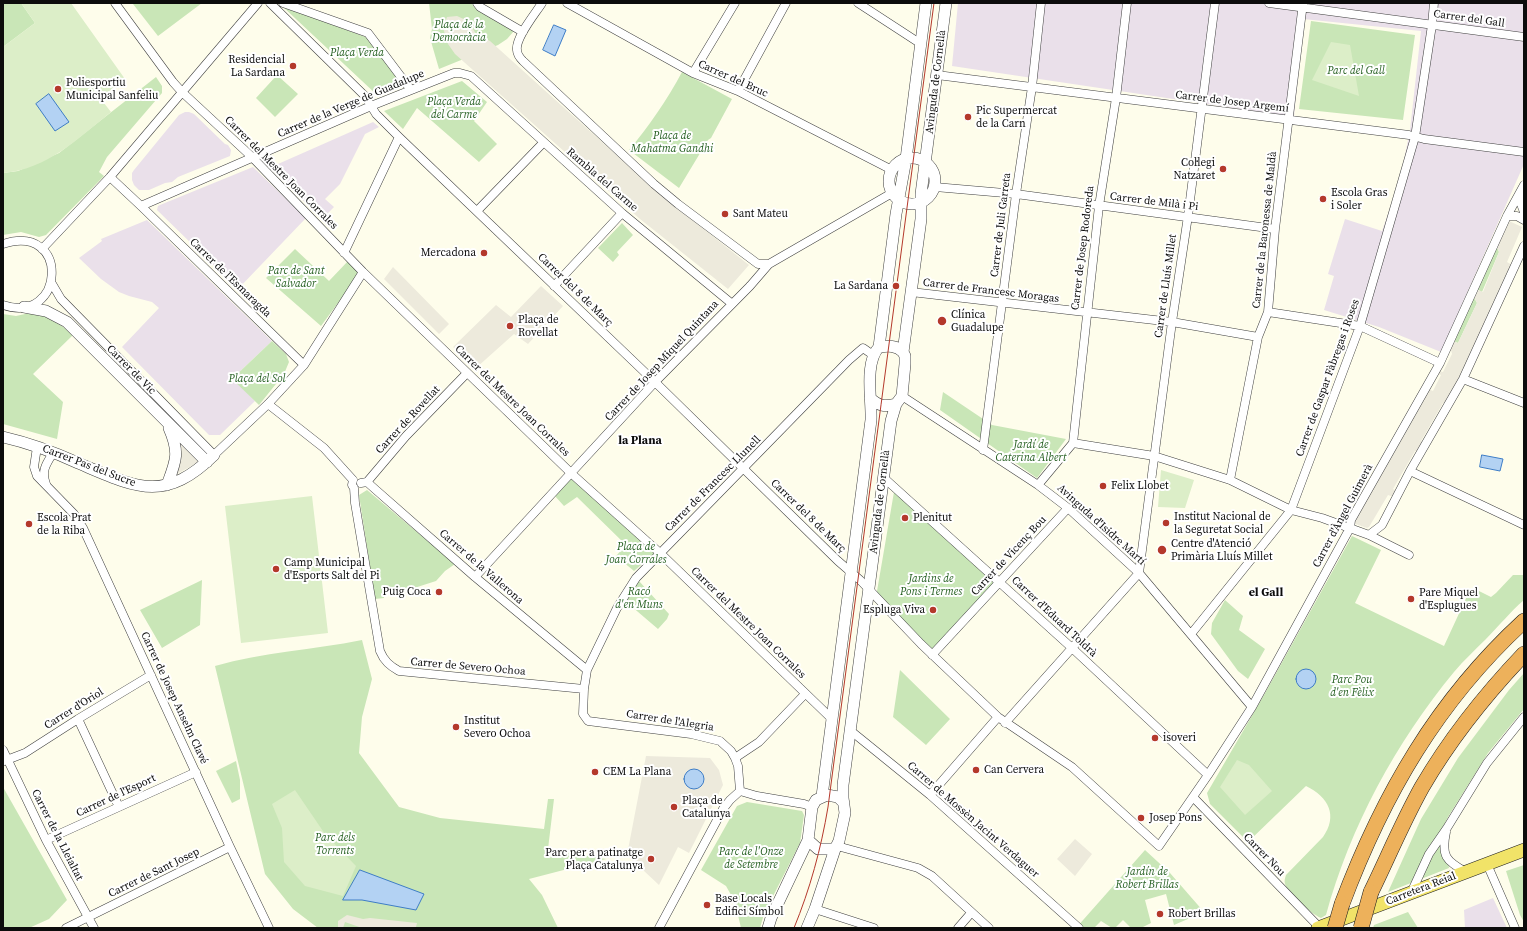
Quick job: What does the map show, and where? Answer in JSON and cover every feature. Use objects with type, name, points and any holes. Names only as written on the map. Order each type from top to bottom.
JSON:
[{"type":"highway","points":[[1335,928],[1342,904],[1372,831],[1406,766],[1435,722],[1460,689],[1490,655],[1524,621]]},
{"type":"highway","points":[[1361,928],[1371,892],[1402,826],[1436,764],[1472,713],[1524,654]]},
{"type":"main road","name":"Carretera Reial","points":[[1319,928],[1524,850]]},
{"type":"street","name":"Carrer del Mestre Joan Corrales","points":[[115,3],[182,92],[252,157],[363,272],[572,474],[660,552],[832,719]]},
{"type":"street","points":[[42,249],[110,178],[258,3]]},
{"type":"street","name":"Carrer del 8 de Març","points":[[270,3],[365,96],[376,114],[399,137],[869,589],[932,654],[998,717],[1072,767],[1159,846]]},
{"type":"street","points":[[283,3],[368,33],[411,90]]},
{"type":"street","points":[[477,3],[480,7],[523,32]]},
{"type":"street","points":[[542,3],[523,32],[517,45],[517,51],[523,61],[678,204],[758,264],[769,264]]},
{"type":"street","name":"Carrer del Bruc","points":[[567,3],[693,73],[738,91],[892,170]]},
{"type":"street","points":[[693,73],[736,3]]},
{"type":"street","points":[[738,91],[786,3]]},
{"type":"street","points":[[858,3],[921,44]]},
{"type":"street","name":"Avinguda de Cornellà","points":[[822,796],[871,420],[869,391],[876,351],[896,197],[906,159],[926,3]]},
{"type":"street","name":"Avinguda de Cornellà","points":[[807,928],[839,841],[844,821],[845,813],[842,793],[891,421],[899,400],[905,364],[905,356],[903,352],[921,219],[921,194],[946,3]]},
{"type":"street","name":"Carrer de Juli Garreta","points":[[983,450],[1016,194],[1032,87],[1041,3]]},
{"type":"street","name":"Carrer de Josep Rodoreda","points":[[1073,443],[1099,206],[1116,98],[1127,3]]},
{"type":"street","name":"Carrer de Lluís Millet","points":[[1139,573],[1172,322],[1188,216],[1215,3]]},
{"type":"street","name":"Carrer del Gall","points":[[1269,3],[1303,5],[1432,25],[1524,37]]},
{"type":"street","name":"Carrer de Gaspar Fàbregas i Roses","points":[[1191,634],[1291,510],[1360,326],[1415,137],[1434,3]]},
{"type":"street","name":"Carrer de la Baronessa de Maldà","points":[[1230,480],[1258,337],[1268,312],[1275,229],[1303,5]]},
{"type":"street","name":"Carrer de la Verge de Guadalupe","points":[[141,206],[371,106],[454,73],[460,73]]},
{"type":"street","name":"Rambla del Carme","points":[[460,73],[471,76],[622,214],[731,303]]},
{"type":"street","name":"Carrer de Josep Argemí","points":[[937,75],[1524,152]]},
{"type":"street","points":[[344,253],[399,137]]},
{"type":"street","points":[[477,211],[543,143]]},
{"type":"street","points":[[906,159],[918,159],[925,162],[934,173],[936,180],[935,187],[930,197],[921,203],[914,205],[906,204],[896,197],[889,182],[892,170],[898,163],[906,159]]},
{"type":"street","name":"Carrer de l'Esmaragda","points":[[110,178],[141,206],[304,365]]},
{"type":"street","points":[[1524,186],[1521,204],[1524,212]]},
{"type":"street","name":"Carrer d'Àngel Guimerà","points":[[1159,846],[1208,775],[1252,706],[1350,528],[1351,520],[1440,363],[1507,216],[1524,186]]},
{"type":"street","name":"Carrer de Milà i Pi","points":[[935,187],[1016,194],[1099,206],[1188,216],[1275,229]]},
{"type":"street","name":"Carrer de Josep Miquel Quintana","points":[[476,577],[655,382],[731,303],[750,286],[769,264],[896,197]]},
{"type":"street","points":[[554,286],[622,214]]},
{"type":"street","points":[[1507,216],[1516,216],[1524,220]]},
{"type":"street","points":[[3,244],[20,240],[30,242],[42,249],[50,262],[52,272],[52,282],[42,299],[24,308],[3,305]]},
{"type":"street","points":[[1369,536],[1382,525],[1410,471],[1463,379],[1524,246]]},
{"type":"street","points":[[211,459],[268,404],[304,365],[363,272]]},
{"type":"street","name":"Carrer de Vic","points":[[52,282],[61,299],[211,459]]},
{"type":"street","name":"Carrer de Francesc Moragas","points":[[911,292],[1087,314],[1172,322],[1258,337]]},
{"type":"street","name":"Carrer de Vic","points":[[24,308],[46,311],[67,322],[165,420],[211,459]]},
{"type":"street","points":[[1268,312],[1360,326],[1440,363]]},
{"type":"street","points":[[876,351],[886,346],[896,347],[903,352]]},
{"type":"street","name":"Carrer de Francesc Llunell","points":[[585,718],[583,714],[584,689],[588,670],[617,608],[636,578],[849,360],[863,348],[876,351]]},
{"type":"street","name":"Carrer de Rovellat","points":[[359,483],[468,373]]},
{"type":"street","points":[[1463,379],[1524,403]]},
{"type":"street","points":[[870,398],[877,404],[884,406],[899,400]]},
{"type":"street","name":"Avinguda d'Isidre Martí","points":[[899,400],[1038,485],[1068,508],[1139,573],[1252,706]]},
{"type":"street","name":"Carrer de la Vallerona","points":[[268,404],[324,448],[359,483],[588,670]]},
{"type":"street","name":"Carrer de Vic","points":[[165,420],[174,439],[176,451],[176,460],[167,485]]},
{"type":"street","name":"Carrer Pas del Sucre","points":[[3,437],[53,452],[114,478],[144,487],[167,485],[186,478],[196,472],[211,459]]},
{"type":"street","points":[[1038,485],[1073,443],[1154,456],[1230,480],[1291,510],[1322,518],[1350,528],[1409,555]]},
{"type":"street","name":"Carrer de Josep Anselm Clavé","points":[[37,447],[34,468],[40,480],[74,514],[83,528],[267,927]]},
{"type":"street","points":[[46,485],[44,478],[44,467],[53,452]]},
{"type":"street","points":[[1410,471],[1524,525]]},
{"type":"street","name":"Carrer d'Eduard Toldrà","points":[[883,477],[1072,648],[1208,775]]},
{"type":"street","name":"Carrer de Severo Ochoa","points":[[359,483],[355,503],[380,651],[382,658],[389,665],[399,671],[584,689]]},
{"type":"street","name":"Carrer de Vicenç Bou","points":[[932,654],[1068,508]]},
{"type":"street","points":[[1005,723],[1139,573]]},
{"type":"street","name":"Carrer d'Oriol","points":[[5,760],[25,753],[151,675]]},
{"type":"street","points":[[735,758],[759,742],[805,694]]},
{"type":"street","points":[[930,794],[998,717]]},
{"type":"street","points":[[1411,893],[1429,854],[1447,828],[1487,762],[1524,717]]},
{"type":"street","name":"Carrer de l'Alegria","points":[[585,718],[593,722],[691,734],[720,741],[735,758],[738,766],[740,791]]},
{"type":"street","points":[[78,719],[119,807]]},
{"type":"street","name":"Carrer de Mossèn Jacint Verdaguer","points":[[851,732],[930,794],[1079,928]]},
{"type":"street","name":"Carrer de la Lleialtat","points":[[3,750],[5,760],[46,840],[94,928]]},
{"type":"street","name":"Carrer de l'Esport","points":[[46,840],[196,772]]},
{"type":"street","points":[[659,928],[719,815],[730,800],[740,791],[812,807]]},
{"type":"street","points":[[768,928],[770,918],[808,840],[812,807],[816,800],[827,795],[838,797],[844,804]]},
{"type":"street","name":"Carrer Nou","points":[[1193,797],[1319,928]]},
{"type":"street","points":[[1447,828],[1443,844],[1446,857],[1451,864],[1466,872]]},
{"type":"street","points":[[808,840],[818,849],[836,848],[918,868],[932,876],[989,928]]},
{"type":"street","name":"Carrer de Sant Josep","points":[[66,928],[230,847]]},
{"type":"street","points":[[1487,864],[1515,928]]},
{"type":"street","points":[[815,909],[874,928]]},
{"type":"street","points":[[958,928],[972,913]]},
{"type":"shaded area","points":[[958,3],[1524,3],[1524,164],[1441,352],[1379,327],[1324,310],[1334,276],[1328,274],[1345,219],[1382,231],[1400,180],[1410,130],[1421,31],[1303,19],[1294,117],[952,66]]},
{"type":"shaded area","points":[[457,16],[468,21],[476,34],[490,41],[662,196],[749,265],[728,289],[640,219],[455,54],[448,44],[443,28],[447,17]]},
{"type":"shaded area","points":[[185,112],[194,114],[225,144],[228,145],[231,150],[230,156],[178,177],[172,182],[165,183],[149,190],[139,190],[134,185],[132,173],[179,115]]},
{"type":"shaded area","points":[[373,122],[379,127],[365,134],[340,184],[325,199],[334,207],[322,219],[276,174],[278,164]]},
{"type":"shaded area","points":[[253,167],[306,218],[238,289],[157,210],[158,206],[160,205]]},
{"type":"shaded area","points":[[147,220],[272,341],[233,378],[255,401],[220,435],[209,435],[122,347],[159,308],[152,302],[119,292],[101,279],[79,258],[102,241],[101,239]]},
{"type":"shaded area","points":[[1509,221],[1522,227],[1507,262],[1512,265],[1523,241],[1524,244],[1451,401],[1443,403],[1421,441],[1427,444],[1424,450],[1415,451],[1393,489],[1399,493],[1394,497],[1388,495],[1369,527],[1367,528],[1353,523],[1428,389],[1433,391],[1441,375],[1437,373],[1438,371],[1443,372],[1452,354],[1450,346],[1453,341],[1458,343],[1477,303],[1473,295],[1476,289],[1483,292],[1499,252],[1496,245]]},
{"type":"shaded area","points":[[393,267],[449,324],[439,334],[384,279]]},
{"type":"shaded area","name":"Plaça de Rovellat","points":[[541,286],[563,306],[528,344],[514,334],[476,368],[453,347],[496,305],[511,317]]},
{"type":"shaded area","points":[[180,443],[200,460],[177,474],[181,458]]},
{"type":"shaded area","name":"Plaça de Catalunya","points":[[646,756],[710,758],[719,770],[723,785],[689,853],[678,847],[659,885],[627,855]]},
{"type":"shaded area","points":[[1075,839],[1092,854],[1075,876],[1057,859]]},
{"type":"shaded area","points":[[1493,898],[1507,928],[1465,928],[1464,910]]},
{"type":"shaded area","points":[[347,915],[363,919],[370,918],[417,923],[416,927],[421,928],[362,928],[345,922],[343,928],[338,928],[338,921]]},
{"type":"green space","points":[[3,3],[21,3],[35,23],[3,47]]},
{"type":"green space","name":"Poliesportiu Municipal Sanfeliu","points":[[21,3],[71,3],[125,79],[100,98],[111,112],[74,142],[48,159],[34,166],[19,171],[3,173],[3,47],[35,23]]},
{"type":"green space","points":[[202,3],[158,36],[133,4]]},
{"type":"green space","name":"Plaça de la Democràcia","points":[[429,3],[471,3],[477,10],[514,31],[507,39],[498,45],[439,69],[430,38],[432,29]]},
{"type":"green space","name":"Plaça Verda","points":[[281,5],[368,38],[404,85],[377,95]]},
{"type":"green space","name":"Parc del Gall","points":[[1311,21],[1415,35],[1403,120],[1299,109]]},
{"type":"green space","points":[[1331,42],[1350,45],[1359,96],[1312,80]]},
{"type":"green space","name":"Plaça de Mahatma Gandhi","points":[[682,72],[732,99],[711,138],[708,140],[679,188],[629,150],[644,132]]},
{"type":"green space","points":[[277,75],[298,94],[275,117],[256,98]]},
{"type":"green space","points":[[156,77],[162,86],[162,93],[107,157],[99,172],[104,176],[46,235],[39,237],[21,232],[3,235],[3,173],[18,171],[59,153]]},
{"type":"green space","name":"Plaça Verda del Carme","points":[[462,81],[487,102],[474,121],[497,144],[479,162],[417,108],[403,129],[384,111]]},
{"type":"green space","points":[[622,223],[633,235],[617,252],[619,255],[613,262],[598,248]]},
{"type":"green space","points":[[1496,245],[1499,252],[1482,292],[1476,289]]},
{"type":"green space","name":"Parc de Sant Salvador","points":[[295,249],[329,281],[348,261],[360,273],[321,326],[266,278]]},
{"type":"green space","points":[[1473,295],[1477,303],[1458,343],[1453,341]]},
{"type":"green space","points":[[34,312],[55,322],[73,335],[33,374],[63,402],[57,439],[3,424],[3,314],[16,316]]},
{"type":"green space","name":"Plaça del Sol","points":[[272,341],[286,354],[289,362],[284,374],[259,405],[232,379]]},
{"type":"green space","name":"Jardí de Caterina Albert","points":[[943,392],[992,425],[1066,439],[1037,478],[940,410]]},
{"type":"green space","points":[[1161,470],[1194,480],[1185,508],[1158,507]]},
{"type":"green space","name":"Plaça de Joan Corrales","points":[[572,477],[655,553],[634,571],[616,556],[626,545],[577,497],[564,506],[554,495]]},
{"type":"green space","points":[[367,490],[455,564],[445,571],[436,581],[411,589],[383,587],[384,598],[375,599],[359,495]]},
{"type":"green space","name":"Jardins de Pons i Termes","points":[[894,492],[996,583],[933,650],[876,597]]},
{"type":"green space","name":"Camp Municipal d'Esports Salt del Pi","points":[[312,496],[328,633],[241,643],[225,506]]},
{"type":"green space","name":"Parc Pou d'en Fèlix","points":[[1352,536],[1381,550],[1355,603],[1444,646],[1468,594],[1479,591],[1491,597],[1513,575],[1524,575],[1524,600],[1458,668],[1433,699],[1394,756],[1362,818],[1336,882],[1326,915],[1321,918],[1311,912],[1296,898],[1285,884],[1285,878],[1286,875],[1323,837],[1328,829],[1330,815],[1329,808],[1325,801],[1314,790],[1306,786],[1248,842],[1210,804],[1207,793],[1264,695]]},
{"type":"green space","points":[[202,580],[200,625],[162,648],[140,610]]},
{"type":"green space","name":"Racó d'en Muns","points":[[639,581],[669,614],[667,619],[658,629],[624,600]]},
{"type":"green space","points":[[1225,600],[1243,616],[1239,630],[1265,649],[1248,679],[1238,671],[1211,634],[1212,623]]},
{"type":"green space","name":"Parc dels Torrents","points":[[362,640],[372,679],[362,717],[359,753],[399,807],[440,818],[544,829],[548,799],[554,799],[548,849],[606,859],[529,879],[542,895],[558,928],[318,928],[293,909],[265,874],[215,666],[251,657]]},
{"type":"green space","points":[[900,670],[950,719],[926,745],[893,717]]},
{"type":"green space","points":[[1524,673],[1524,709],[1488,753],[1443,827],[1449,868],[1388,892],[1421,819],[1458,758],[1509,690]]},
{"type":"green space","points":[[1237,760],[1249,765],[1272,791],[1245,815],[1220,787]]},
{"type":"green space","points":[[236,761],[240,780],[240,799],[232,803],[216,771]]},
{"type":"green space","points":[[3,787],[67,900],[49,919],[29,928],[3,928]]},
{"type":"green space","points":[[295,790],[325,834],[356,866],[343,896],[305,886],[284,862],[282,828],[272,804]]},
{"type":"green space","name":"Parc de l'Onze de Setembre","points":[[747,802],[802,811],[804,815],[800,843],[764,914],[760,928],[741,928],[735,902],[726,886],[701,870],[737,806]]},
{"type":"green space","name":"Jardín de Robert Brillas","points":[[1145,850],[1170,873],[1204,912],[1174,925],[1166,894],[1145,900],[1151,923],[1141,928],[1131,928],[1123,920],[1115,928],[1112,928],[1101,921],[1094,928],[1076,928]]},
{"type":"green space","points":[[1524,865],[1524,922],[1520,915],[1506,871]]},
{"type":"green space","points":[[1408,912],[1418,928],[1373,928],[1374,925]]},
{"type":"water","points":[[554,25],[566,30],[555,56],[543,50]]},
{"type":"water","points":[[49,94],[69,122],[55,131],[36,104]]},
{"type":"water","points":[[1482,455],[1503,459],[1500,471],[1480,467]]},
{"type":"water","points":[[1302,669],[1310,669],[1316,675],[1316,683],[1310,689],[1302,689],[1296,683],[1296,675]]},
{"type":"water","points":[[694,769],[701,772],[704,779],[701,786],[694,789],[687,786],[684,779],[687,772]]},
{"type":"water","points":[[360,870],[424,894],[416,910],[362,900],[343,900]]},
{"type":"tram line","points":[[794,928],[814,869],[828,807],[934,3]]},
{"type":"place","name":"Residencial La Sardana","points":[[293,66]]},
{"type":"place","name":"Poliesportiu Municipal Sanfeliu","points":[[58,89]]},
{"type":"place","name":"Pic Supermercat de la Carn","points":[[968,117]]},
{"type":"place","name":"Col·legi Natzaret","points":[[1223,169]]},
{"type":"place","name":"Escola Gras i Soler","points":[[1323,199]]},
{"type":"place","name":"Sant Mateu","points":[[725,214]]},
{"type":"place","name":"Mercadona","points":[[484,253]]},
{"type":"place","name":"La Sardana","points":[[896,286]]},
{"type":"place","name":"Clínica Guadalupe","points":[[942,321]]},
{"type":"place","name":"Plaça de Rovellat","points":[[510,326]]},
{"type":"place","name":"Felix Llobet","points":[[1103,486]]},
{"type":"place","name":"Plenitut","points":[[905,518]]},
{"type":"place","name":"Institut Nacional de la Seguretat Social","points":[[1166,523]]},
{"type":"place","name":"Escola Prat de la Riba","points":[[29,524]]},
{"type":"place","name":"Centre d'Atenció Primària Lluís Millet","points":[[1162,550]]},
{"type":"place","name":"Camp Municipal d'Esports Salt del Pi","points":[[276,569]]},
{"type":"place","name":"Puig Coca","points":[[439,592]]},
{"type":"place","name":"Pare Miquel d'Esplugues","points":[[1411,599]]},
{"type":"place","name":"Espluga Viva","points":[[933,610]]},
{"type":"place","name":"Institut Severo Ochoa","points":[[456,727]]},
{"type":"place","name":"isoveri","points":[[1155,738]]},
{"type":"place","name":"Can Cervera","points":[[976,770]]},
{"type":"place","name":"CEM La Plana","points":[[595,772]]},
{"type":"place","name":"Plaça de Catalunya","points":[[674,807]]},
{"type":"place","name":"Josep Pons","points":[[1141,818]]},
{"type":"place","name":"Parc per a patinatge Plaça Catalunya","points":[[651,859]]},
{"type":"place","name":"Base Locals Edifici Símbol","points":[[707,905]]},
{"type":"place","name":"Robert Brillas","points":[[1160,914]]},
{"type":"district","name":"la Plana","points":[[640,441]]},
{"type":"district","name":"el Gall","points":[[1266,593]]}]
